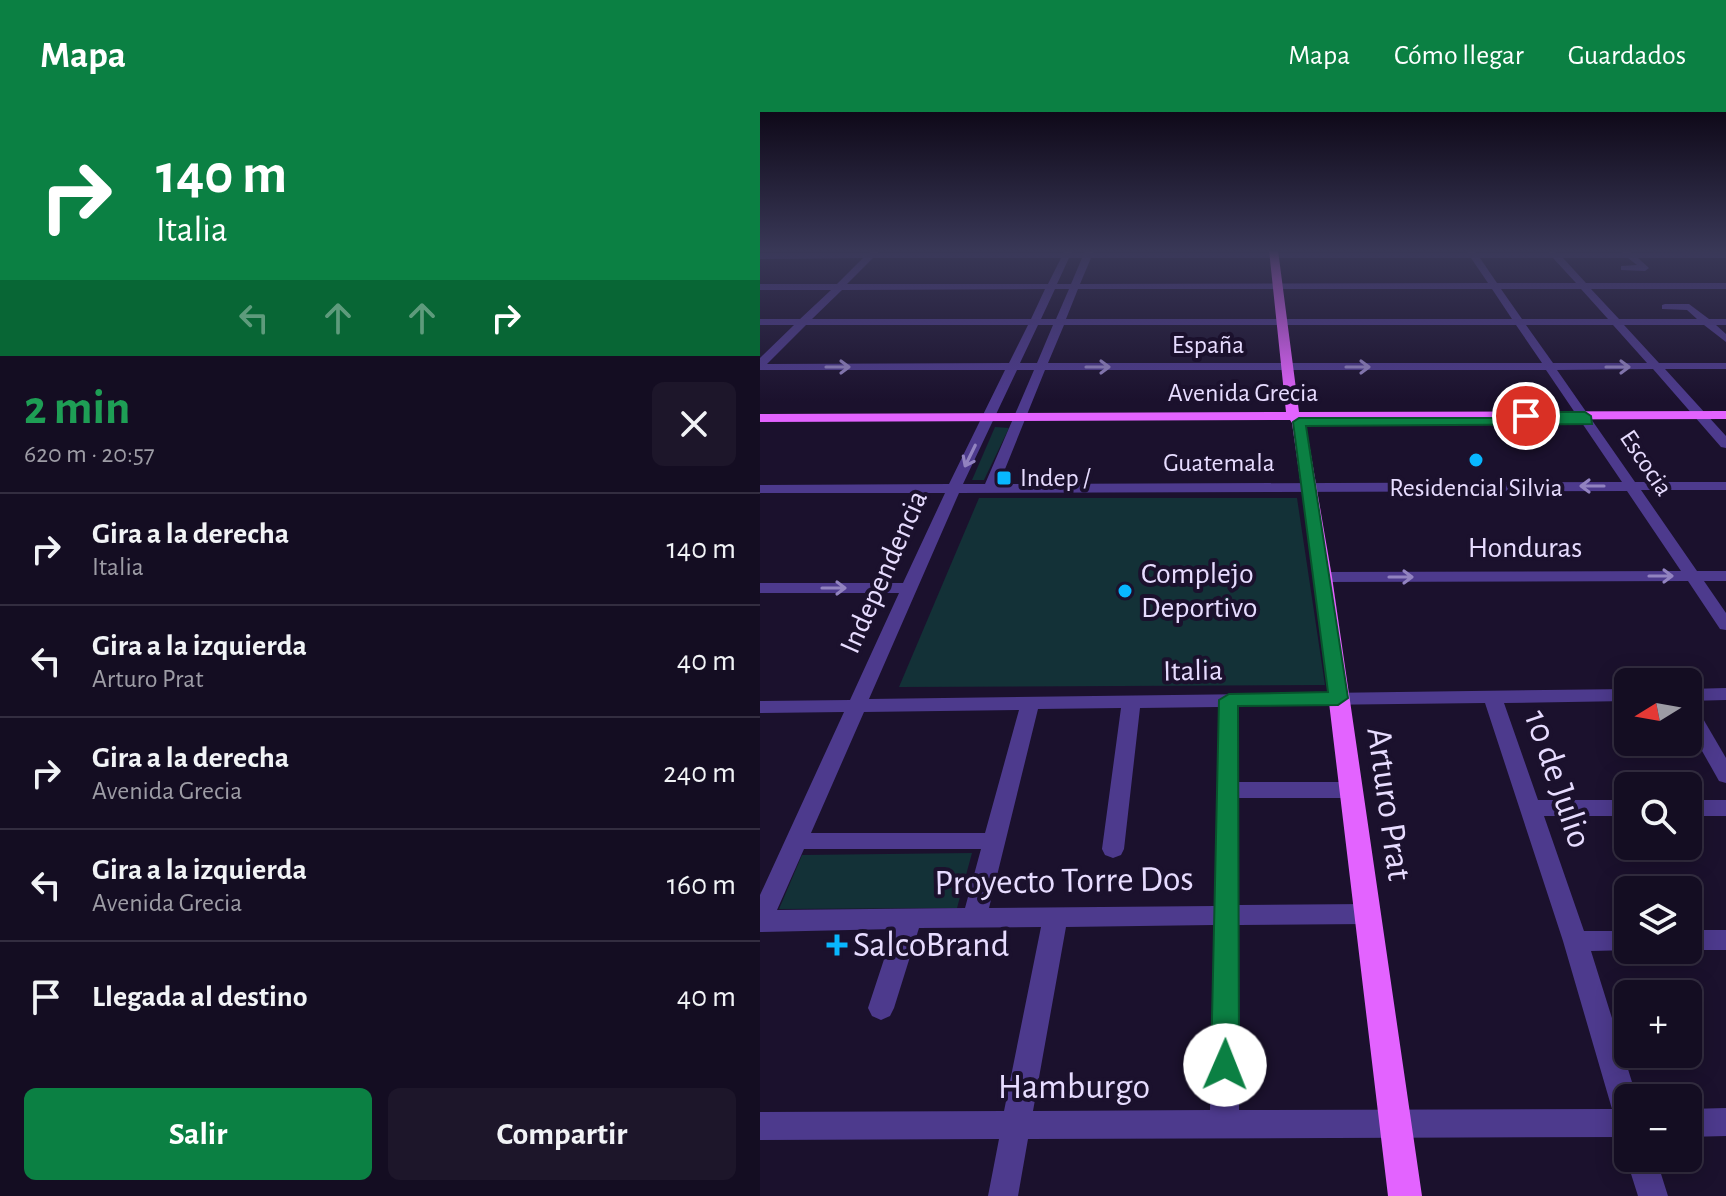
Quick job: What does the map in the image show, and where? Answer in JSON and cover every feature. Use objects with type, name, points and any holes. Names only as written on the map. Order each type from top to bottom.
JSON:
[{"type":"main road","name":"Arturo Prat","points":[[1285,301],[1405,1196]]},
{"type":"main road","name":"Avenida Grecia","points":[[760,420],[1726,418]]},
{"type":"street","points":[[760,365],[826,301]]},
{"type":"street","name":"Independencia","points":[[760,921],[954,488],[1044,301]]},
{"type":"street","points":[[990,488],[1068,301]]},
{"type":"street","name":"Escocia","points":[[1505,301],[1726,625]]},
{"type":"street","points":[[1595,301],[1725,443]]},
{"type":"street","points":[[1665,307],[1689,307],[1726,339]]},
{"type":"street","points":[[760,322],[1726,322]]},
{"type":"street","points":[[1702,340],[1726,339]]},
{"type":"street","name":"España","points":[[760,365],[1726,366]]},
{"type":"street","name":"Guatemala","points":[[760,489],[1726,486]]},
{"type":"street","name":"Honduras","points":[[1323,577],[1726,576]]},
{"type":"street","points":[[760,588],[909,588]]},
{"type":"street","points":[[1702,695],[1726,694]]},
{"type":"street","name":"Italia","points":[[760,707],[1614,695]]},
{"type":"street","name":"10 de Julio","points":[[1492,696],[1575,941],[1619,1084]]},
{"type":"street","points":[[1224,1125],[1229,700]]},
{"type":"street","points":[[1113,849],[1131,702]]},
{"type":"street","points":[[974,918],[1030,704]]},
{"type":"street","points":[[1702,734],[1726,776]]},
{"type":"street","points":[[1228,790],[1350,790]]},
{"type":"street","points":[[1530,808],[1614,808]]},
{"type":"street","points":[[1702,808],[1726,808]]},
{"type":"street","points":[[795,841],[994,841]]},
{"type":"street","name":"Proyecto Torre Dos","points":[[760,921],[1368,914]]},
{"type":"street","points":[[1003,1196],[1055,918]]},
{"type":"street","points":[[881,1008],[909,920]]},
{"type":"street","points":[[1702,940],[1726,940]]},
{"type":"street","points":[[1575,941],[1614,941]]},
{"type":"street","points":[[1702,1123],[1726,1122]]},
{"type":"street","name":"Hamburgo","points":[[760,1126],[1614,1123]]},
{"type":"street","points":[[1645,1172],[1653,1196]]},
{"type":"green space","points":[[995,427],[1009,428],[984,480],[972,480]]},
{"type":"green space","name":"Complejo Deportivo","points":[[979,498],[1297,498],[1325,685],[899,687]]},
{"type":"green space","points":[[972,853],[957,908],[779,909],[802,855]]},
{"type":"place","name":"Residencial Silvia","points":[[1476,460]]},
{"type":"place","name":"Indep /","points":[[1004,478]]},
{"type":"place","name":"Complejo Deportivo","points":[[1125,591]]},
{"type":"place","name":"SalcoBrand","points":[[837,945]]},
{"type":"route","points":[[1225,1065],[1229,700],[1338,698],[1299,422],[1588,421],[1585,416],[1526,416]]}]
